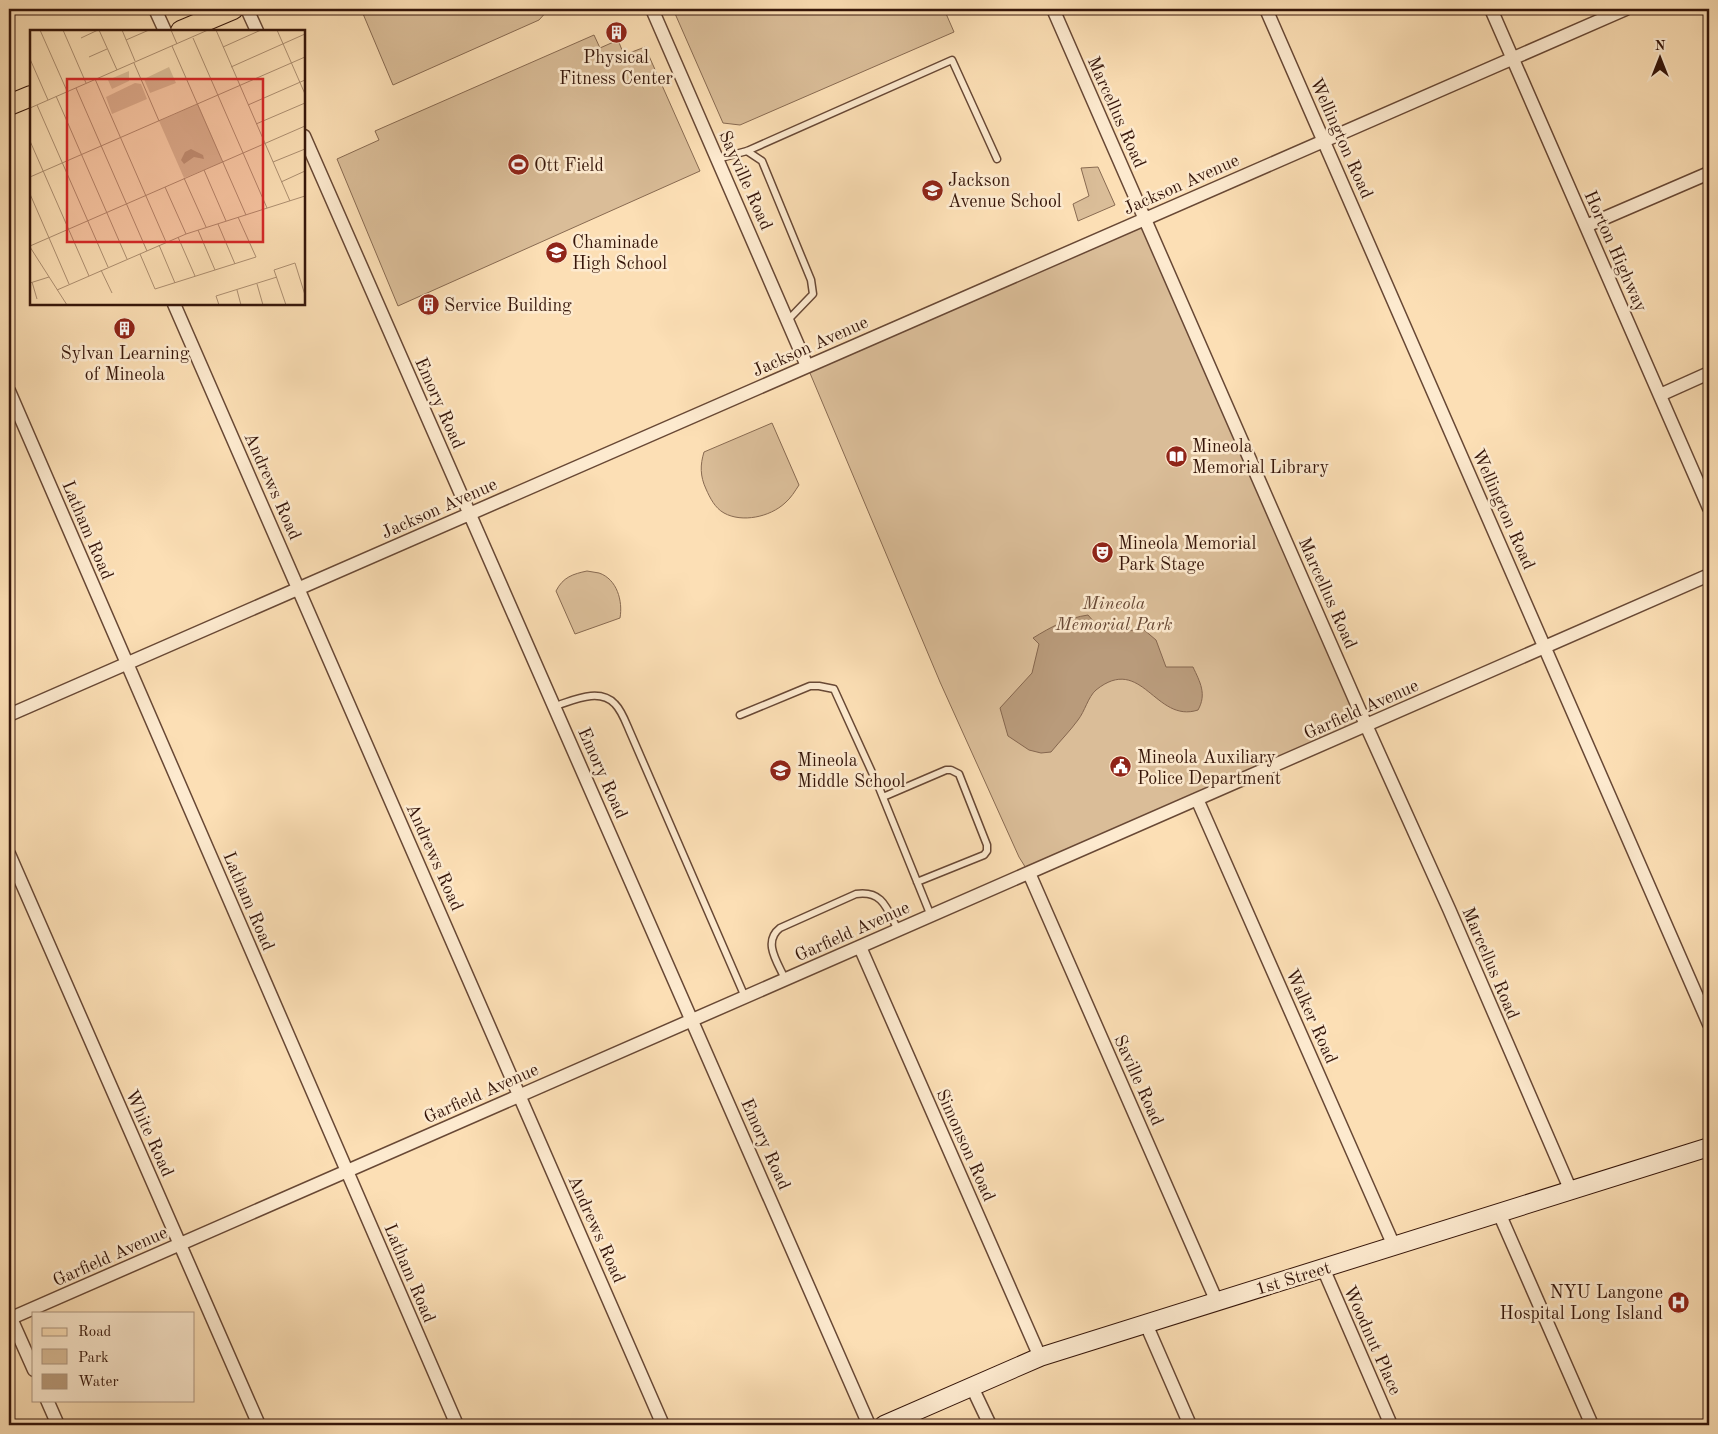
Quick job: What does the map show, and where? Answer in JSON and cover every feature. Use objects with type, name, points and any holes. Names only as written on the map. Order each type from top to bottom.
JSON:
[{"type":"main road","points":[[183,30],[233,9]]},
{"type":"main road","points":[[9,105],[30,96]]},
{"type":"street","points":[[155,9],[165,30]]},
{"type":"street","points":[[248,9],[257,30]]},
{"type":"street","name":"Sayville Road","points":[[652,9],[807,366]]},
{"type":"street","name":"Marcellus Road","points":[[1052,9],[1146,218],[1571,1191]]},
{"type":"street","name":"Wellington Road","points":[[1266,9],[1709,1024]]},
{"type":"street","name":"Horton Highway","points":[[1491,9],[1709,508]]},
{"type":"street","name":"Jackson Avenue","points":[[9,715],[1626,9]]},
{"type":"street","name":"Emory Road","points":[[305,138],[869,1425]]},
{"type":"street","points":[[1586,226],[1709,172]]},
{"type":"street","name":"Andrews Road","points":[[174,305],[663,1425]]},
{"type":"street","points":[[1660,395],[1709,373]]},
{"type":"street","name":"Latham Road","points":[[9,392],[457,1425]]},
{"type":"street","name":"Garfield Avenue","points":[[9,1317],[520,1096],[1709,575]]},
{"type":"street","name":"Walker Road","points":[[1197,799],[1394,1246]]},
{"type":"street","name":"White Road","points":[[9,854],[259,1425]]},
{"type":"street","name":"Saville Road","points":[[1029,872],[1217,1302]]},
{"type":"street","name":"Simonson Road","points":[[860,946],[1040,1357]]},
{"type":"street","name":"1st Street","points":[[884,1425],[1040,1357],[1709,1147]]},
{"type":"street","points":[[1499,1213],[1592,1425]]},
{"type":"street","name":"Woodnut Place","points":[[1323,1268],[1391,1425]]},
{"type":"street","points":[[9,1317],[32,1366]]},
{"type":"street","points":[[1146,1324],[1190,1425]]},
{"type":"street","points":[[972,1386],[990,1425]]},
{"type":"street","points":[[48,1402],[58,1425]]},
{"type":"lane","points":[[717,159],[747,151],[952,60],[996,159]]},
{"type":"lane","points":[[747,151],[762,161],[811,280],[813,294],[788,320]]},
{"type":"lane","points":[[740,715],[810,686],[834,689],[883,798],[931,916]]},
{"type":"lane","points":[[555,706],[595,696],[605,697],[615,704],[630,732],[745,997]]},
{"type":"lane","points":[[883,798],[946,770],[952,770],[959,774],[986,845],[986,851],[984,855],[917,882]]},
{"type":"lane","points":[[786,979],[771,947],[771,939],[774,933],[780,928],[856,894],[876,895],[886,907],[898,930]]},
{"type":"green space","points":[[361,9],[549,9],[539,20],[393,85]]},
{"type":"green space","points":[[673,9],[944,9],[954,32],[740,125],[723,123]]},
{"type":"green space","name":"Ott Field","points":[[594,35],[600,48],[618,40],[624,55],[645,47],[700,171],[398,306],[337,159],[379,140],[375,131]]},
{"type":"green space","points":[[1098,167],[1115,205],[1078,221],[1073,204],[1089,196],[1081,168]]},
{"type":"green space","name":"Mineola Memorial Park","points":[[1146,218],[1366,725],[1029,873],[1019,857],[940,682],[807,366]]},
{"type":"green space","points":[[772,423],[799,485],[785,503],[764,515],[739,518],[724,513],[713,502],[704,484],[701,471],[704,452]]},
{"type":"green space","points":[[587,571],[605,576],[614,585],[621,605],[620,618],[575,634],[556,591],[562,582],[569,577]]},
{"type":"water","points":[[1088,615],[1095,623],[1110,621],[1118,632],[1143,629],[1156,640],[1166,667],[1193,667],[1202,688],[1201,704],[1198,710],[1183,712],[1170,708],[1137,684],[1125,679],[1112,681],[1093,693],[1078,720],[1051,752],[1041,753],[1029,750],[1008,736],[1000,708],[1032,673],[1039,644],[1033,638],[1073,618]]},
{"type":"place","name":"Physical Fitness Center","points":[[616,32]]},
{"type":"place","name":"Ott Field","points":[[518,165]]},
{"type":"place","name":"Jackson Avenue School","points":[[932,190]]},
{"type":"place","name":"Chaminade High School","points":[[556,252]]},
{"type":"place","name":"Service Building","points":[[428,305]]},
{"type":"place","name":"Sylvan Learning of Mineola","points":[[125,328]]},
{"type":"place","name":"Mineola Memorial Library","points":[[1176,456]]},
{"type":"place","name":"Mineola Memorial Park Stage","points":[[1102,553]]},
{"type":"place","name":"Mineola Auxiliary Police Department","points":[[1121,767]]},
{"type":"place","name":"Mineola Middle School","points":[[781,770]]},
{"type":"place","name":"NYU Langone Hospital Long Island","points":[[1679,1302]]}]
